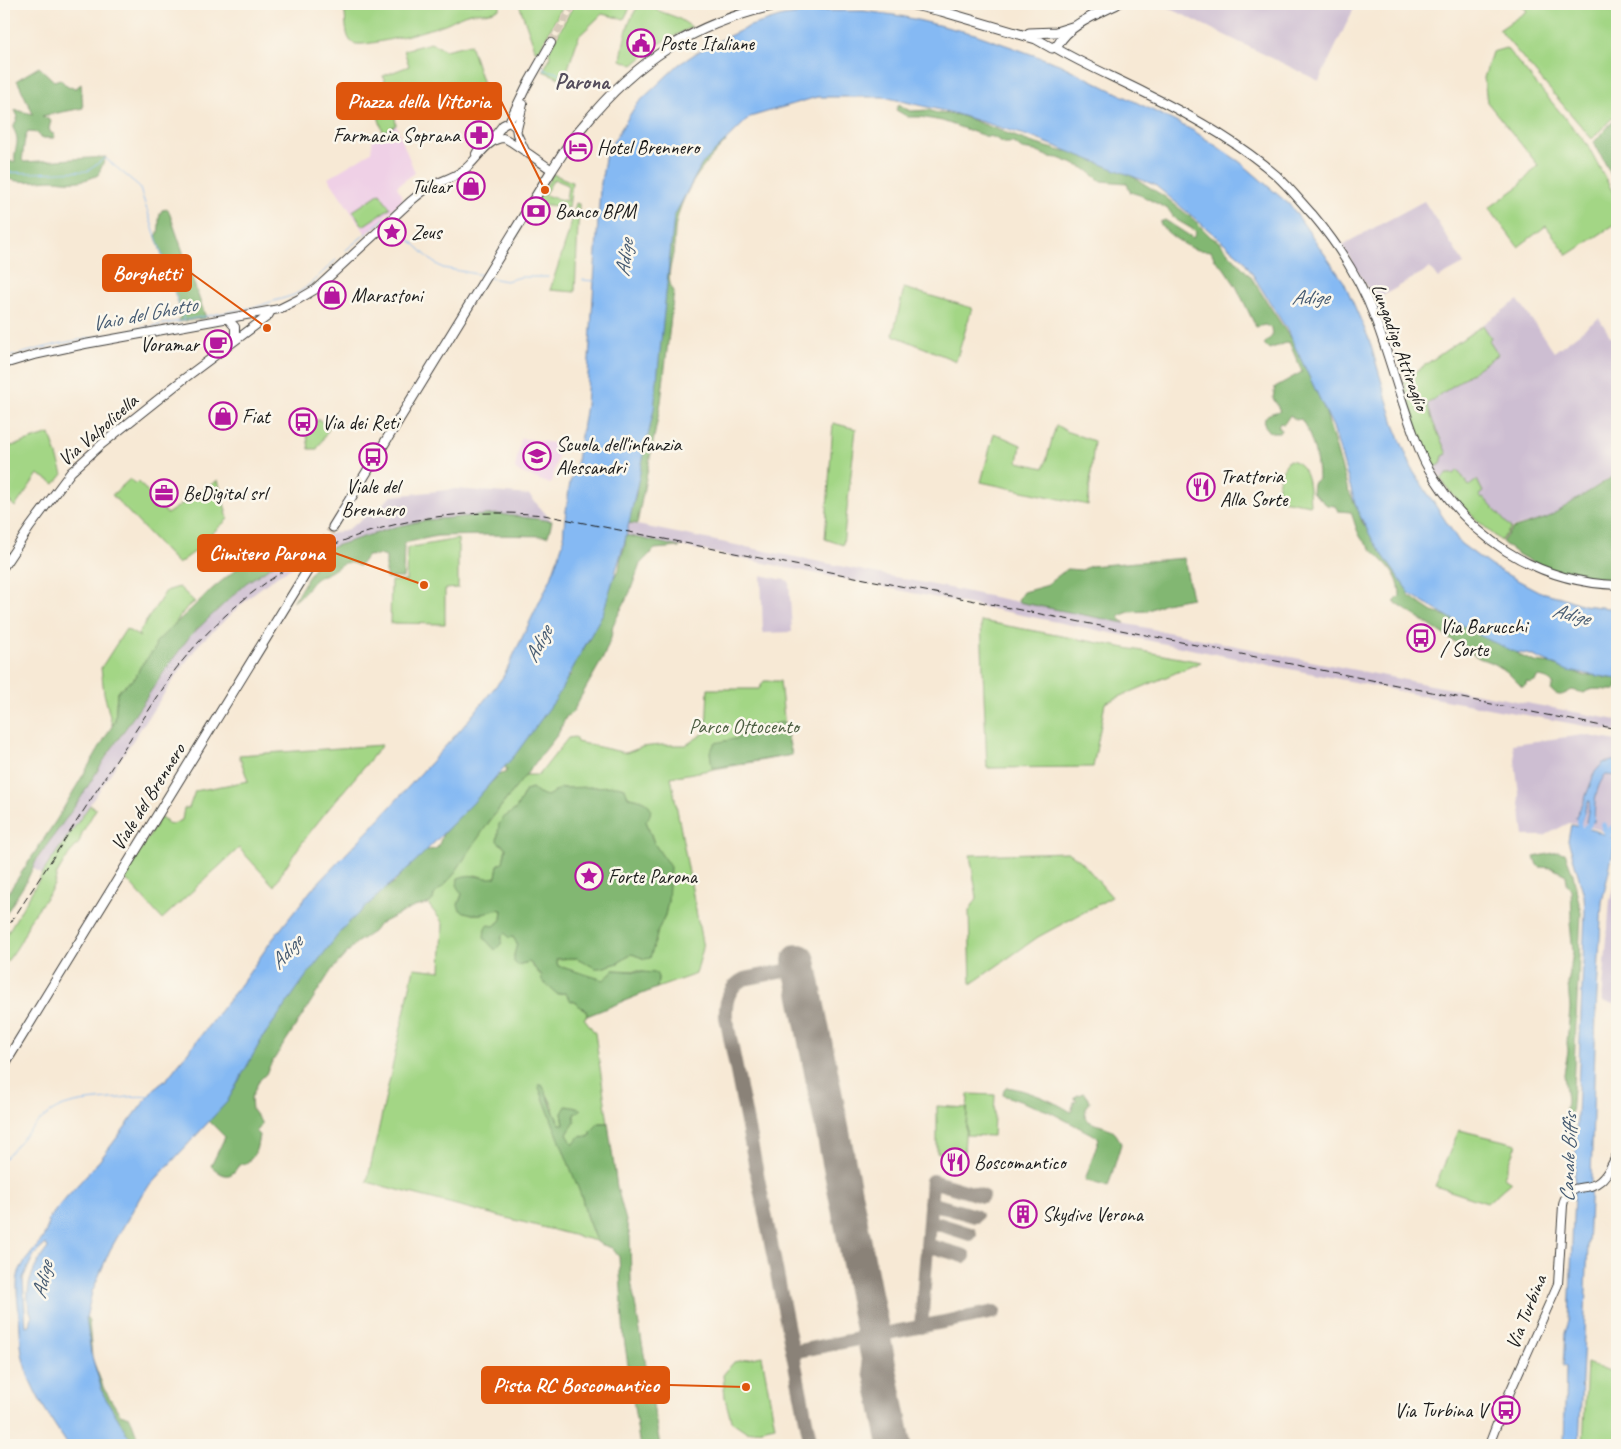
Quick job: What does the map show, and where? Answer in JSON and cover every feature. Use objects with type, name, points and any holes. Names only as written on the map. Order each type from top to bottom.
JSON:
[{"type":"main road","points":[[333,528],[552,170],[581,128],[626,80],[660,51],[699,30],[725,20],[780,4]]},
{"type":"main road","name":"Lungadige Attiraglio","points":[[909,4],[941,11],[1036,39],[1054,40]]},
{"type":"main road","points":[[1054,40],[1117,4]]},
{"type":"main road","name":"Lungadige Attiraglio","points":[[1014,32],[1034,34],[1054,40]]},
{"type":"main road","name":"Viale del Brennero","points":[[4,1065],[309,568]]},
{"type":"street","name":"Lungadige Attiraglio","points":[[1054,40],[1072,58],[1149,95],[1224,136],[1277,176],[1313,216],[1334,242],[1366,298],[1376,322],[1404,410],[1426,464],[1444,492],[1465,519],[1508,554],[1530,565],[1570,579],[1617,585]]},
{"type":"street","points":[[473,161],[482,143],[496,134],[505,123],[509,122],[551,43]]},
{"type":"street","points":[[473,161],[491,143],[514,138],[523,107],[524,92]]},
{"type":"street","points":[[509,122],[514,124],[526,153]]},
{"type":"street","points":[[500,128],[500,134],[506,139],[552,170]]},
{"type":"street","name":"Via Valpolicella","points":[[4,566],[44,506],[71,472],[102,444],[275,310],[316,289],[423,190],[457,175],[473,161]]},
{"type":"street","points":[[4,364],[34,355],[85,344],[275,310]]},
{"type":"street","points":[[228,319],[235,327],[235,340]]},
{"type":"street","name":"Via Turbina","points":[[1489,1445],[1558,1284],[1565,1196],[1570,1190],[1596,1184],[1607,1173],[1617,1155]]},
{"type":"shaded area","points":[[1161,4],[1356,4],[1319,81]]},
{"type":"shaded area","points":[[396,125],[415,173],[397,186],[403,200],[366,234],[328,178],[371,152],[373,136]]},
{"type":"shaded area","points":[[1424,201],[1464,264],[1438,278],[1430,268],[1374,301],[1342,245]]},
{"type":"shaded area","points":[[1518,300],[1554,352],[1599,318],[1617,347],[1617,473],[1547,518],[1511,528],[1501,541],[1471,514],[1448,489],[1433,465],[1416,428],[1403,380]]},
{"type":"shaded area","name":"Scuola dell'infanzia Alessandri","points":[[521,438],[560,444],[550,484],[515,469]]},
{"type":"shaded area","points":[[456,489],[529,495],[552,521],[534,518],[460,517],[427,520],[395,527],[335,546],[278,575],[254,593],[199,644],[43,874],[32,868],[190,636],[246,583],[301,548],[331,534],[348,529],[392,496]]},
{"type":"shaded area","points":[[627,523],[1420,683],[1617,720],[1617,732],[1418,695],[625,535]]},
{"type":"shaded area","points":[[761,575],[789,581],[792,632],[763,633]]},
{"type":"shaded area","points":[[1583,735],[1617,741],[1617,838],[1597,829],[1569,823],[1544,836],[1524,836],[1513,744]]},
{"type":"shaded area","points":[[1617,873],[1617,1004],[1602,1002],[1610,900]]},
{"type":"green space","points":[[340,4],[500,4],[500,8],[489,12],[467,14],[446,24],[410,34],[359,44],[350,41],[346,30],[345,14]]},
{"type":"green space","points":[[519,4],[564,4],[541,47],[536,52]]},
{"type":"green space","points":[[574,4],[632,4],[624,19],[602,14],[579,36],[564,80],[543,71],[550,58],[549,51]]},
{"type":"green space","points":[[640,4],[651,4],[659,11],[678,18],[692,27],[657,45],[633,65],[621,60],[629,23]]},
{"type":"green space","points":[[1521,4],[1613,4],[1617,9],[1617,113],[1592,139],[1499,30],[1527,11]]},
{"type":"green space","points":[[431,43],[445,50],[470,44],[486,93],[425,114],[416,94],[394,108],[396,125],[383,132],[377,113],[392,104],[383,76],[409,66],[404,50]]},
{"type":"green space","points":[[1506,48],[1587,144],[1617,200],[1617,223],[1568,255],[1546,226],[1518,247],[1489,208],[1518,187],[1538,165],[1487,102],[1484,78],[1492,52]]},
{"type":"green space","points":[[39,67],[54,81],[60,79],[68,87],[76,88],[81,84],[83,108],[42,116],[51,120],[49,129],[54,134],[54,138],[40,138],[38,133],[28,132],[24,142],[22,160],[24,162],[106,157],[98,175],[79,181],[16,181],[4,177],[4,161],[15,162],[17,138],[13,128],[18,117],[15,110],[33,114],[17,80]]},
{"type":"green space","points":[[899,104],[911,111],[929,110],[937,113],[959,115],[1030,142],[1061,151],[1071,151],[1116,166],[1165,197],[1194,220],[1211,237],[1218,241],[1251,277],[1294,344],[1325,410],[1348,490],[1362,522],[1408,588],[1409,596],[1433,612],[1450,617],[1454,623],[1460,623],[1508,646],[1521,656],[1535,662],[1551,664],[1585,676],[1599,675],[1606,678],[1617,678],[1617,688],[1615,690],[1591,690],[1584,693],[1572,690],[1559,695],[1551,690],[1553,684],[1550,681],[1537,677],[1531,683],[1526,682],[1526,685],[1522,687],[1506,671],[1495,664],[1479,658],[1394,602],[1400,596],[1396,578],[1386,564],[1361,538],[1351,512],[1338,511],[1335,506],[1327,505],[1312,492],[1313,483],[1318,479],[1317,464],[1314,448],[1301,419],[1296,420],[1290,415],[1284,424],[1280,423],[1278,425],[1281,430],[1279,433],[1271,433],[1265,426],[1266,417],[1271,413],[1280,411],[1273,398],[1275,387],[1302,372],[1289,342],[1269,349],[1264,344],[1272,336],[1271,328],[1265,325],[1256,327],[1236,286],[1223,267],[1215,260],[1211,251],[1194,249],[1182,243],[1171,235],[1160,222],[1165,220],[1193,238],[1196,232],[1194,230],[1175,219],[1168,209],[1130,192],[1127,183],[1101,181],[1084,168],[1058,158],[1022,149],[1014,143],[1004,143],[993,137],[942,121],[908,117],[896,110]]},
{"type":"green space","points":[[1617,117],[1617,186],[1594,142]]},
{"type":"green space","points":[[719,141],[726,142],[709,159],[695,179],[679,211],[676,223],[669,278],[674,291],[661,402],[637,524],[627,523],[636,494],[665,260],[679,194]]},
{"type":"green space","points":[[553,174],[572,182],[569,208],[535,203]],"holes":[[[554,179],[568,185],[566,201],[544,195]]]},
{"type":"green space","points":[[380,193],[390,208],[363,226],[353,211]]},
{"type":"green space","points":[[576,203],[579,204],[575,292],[550,290],[568,235]]},
{"type":"green space","points":[[168,209],[206,318],[178,322],[181,314],[179,306],[156,237],[159,230],[160,213],[162,210]]},
{"type":"green space","points":[[904,288],[972,308],[956,361],[893,335]]},
{"type":"green space","points":[[1483,325],[1491,338],[1489,340],[1498,354],[1427,404],[1447,454],[1443,456],[1441,464],[1434,468],[1416,428],[1403,380]]},
{"type":"green space","points":[[319,420],[330,427],[317,449],[309,449],[305,422]]},
{"type":"green space","points":[[833,423],[856,429],[843,545],[825,539]]},
{"type":"green space","points":[[1056,425],[1068,432],[1094,441],[1088,505],[981,482],[994,433],[1021,445],[1018,462],[1044,468]]},
{"type":"green space","points":[[50,434],[63,474],[55,484],[38,474],[15,507],[4,496],[4,443],[12,446]]},
{"type":"green space","points":[[1289,460],[1296,462],[1305,471],[1310,505],[1276,499],[1281,474]]},
{"type":"green space","points":[[1458,470],[1469,486],[1477,480],[1483,492],[1479,495],[1482,499],[1484,498],[1511,528],[1501,541],[1461,504],[1441,479],[1447,474],[1454,474]]},
{"type":"green space","points":[[1617,474],[1617,583],[1586,579],[1541,566],[1502,542],[1512,529],[1547,518]]},
{"type":"green space","points":[[130,479],[135,484],[138,481],[167,514],[218,480],[228,519],[196,548],[197,550],[178,564],[112,495]]},
{"type":"green space","points":[[498,514],[552,521],[548,536],[437,536],[404,543],[403,578],[386,578],[386,557],[380,555],[367,556],[359,566],[350,563],[343,564],[318,578],[293,602],[324,551],[335,546],[395,527],[427,520]]},
{"type":"green space","points":[[625,535],[680,547],[655,549],[640,564],[630,592],[613,625],[611,638],[603,658],[573,712],[566,717],[558,734],[491,819],[452,877],[428,904],[414,907],[379,924],[373,932],[356,943],[331,971],[266,1074],[259,1081],[251,1098],[252,1110],[261,1122],[261,1126],[256,1132],[259,1135],[254,1154],[250,1160],[239,1165],[231,1174],[225,1175],[219,1172],[211,1166],[225,1137],[208,1120],[327,941],[379,893],[395,882],[416,856],[438,847],[454,815],[467,809],[470,802],[500,774],[505,773],[507,770],[503,763],[563,682],[571,675],[572,663],[577,651],[582,651],[589,640],[592,623],[608,585],[619,570],[625,546]]},
{"type":"green space","points":[[458,539],[458,588],[445,589],[445,624],[390,623],[391,581],[406,581],[407,548]]},
{"type":"green space","points":[[262,548],[276,549],[281,560],[246,583],[190,636],[106,757],[80,799],[37,859],[26,882],[4,917],[4,899],[57,819],[115,721],[117,692],[136,677],[140,667],[154,650],[156,642],[212,589]]},
{"type":"green space","points":[[1184,558],[1192,598],[1165,603],[1147,611],[1129,612],[1119,616],[1125,623],[1018,602],[1023,592],[1045,586],[1067,569],[1082,570],[1090,566]]},
{"type":"green space","points":[[179,587],[195,602],[187,607],[157,648],[140,667],[136,677],[117,692],[115,721],[112,725],[104,693],[101,668],[126,629],[140,637],[138,634],[166,591]]},
{"type":"green space","points":[[981,621],[1201,662],[1105,703],[1093,767],[987,768]]},
{"type":"green space","name":"Parco Ottocento","points":[[764,681],[780,681],[784,718],[792,755],[671,777],[703,948],[696,974],[657,988],[658,977],[640,971],[613,970],[605,981],[558,966],[556,959],[577,958],[601,968],[618,963],[632,954],[645,959],[655,942],[668,901],[661,855],[654,843],[646,821],[625,791],[561,788],[547,797],[539,794],[532,788],[526,790],[516,809],[511,813],[501,845],[506,848],[503,862],[498,865],[496,877],[489,879],[475,875],[459,889],[462,894],[458,905],[465,911],[472,914],[482,914],[496,909],[502,910],[501,920],[494,926],[501,944],[502,935],[505,932],[516,941],[517,947],[514,955],[517,965],[529,962],[557,994],[565,993],[570,1000],[586,1009],[587,1016],[584,1018],[595,1033],[608,1123],[599,1123],[588,1137],[584,1136],[573,1145],[567,1135],[575,1118],[574,1114],[562,1113],[564,1125],[560,1124],[542,1085],[596,1241],[367,1182],[414,968],[441,971],[443,923],[428,904],[452,877],[477,838],[525,775],[539,775],[568,738],[575,737],[577,742],[626,753],[642,747],[686,745],[706,732],[708,689],[759,689]]},
{"type":"green space","points":[[784,722],[792,755],[712,768],[710,752],[715,743],[739,738],[741,730]]},
{"type":"green space","points":[[382,745],[311,831],[274,886],[239,848],[162,919],[124,877],[160,818],[166,820],[167,823],[173,824],[182,820],[184,808],[189,808],[195,791],[248,781],[239,755]]},
{"type":"green space","points":[[617,786],[625,788],[628,797],[639,799],[650,807],[650,815],[646,821],[654,843],[670,867],[668,901],[665,915],[658,930],[650,958],[645,959],[632,954],[618,963],[601,968],[595,968],[577,958],[556,959],[558,966],[604,980],[613,970],[656,973],[658,977],[657,988],[587,1016],[586,1009],[570,1000],[565,993],[557,994],[542,981],[541,974],[531,963],[517,965],[514,962],[517,944],[513,937],[509,938],[505,933],[502,935],[501,944],[495,950],[484,938],[485,928],[489,925],[494,926],[501,920],[502,910],[470,914],[460,910],[458,905],[462,894],[457,887],[458,878],[469,875],[486,878],[496,877],[498,865],[503,862],[506,848],[497,841],[499,824],[503,818],[516,809],[526,790],[532,788],[539,794],[547,796],[561,788]]},
{"type":"green space","points":[[90,805],[96,809],[82,833],[79,843],[69,854],[57,874],[54,885],[29,921],[19,944],[4,965],[4,939],[47,866]]},
{"type":"green space","points":[[1068,852],[1081,861],[1112,897],[1038,937],[971,984],[969,911],[977,898],[970,855]]},
{"type":"green space","points":[[1558,852],[1565,853],[1573,874],[1581,913],[1573,1089],[1571,1116],[1567,1125],[1564,1074],[1568,1051],[1570,1008],[1568,984],[1573,952],[1570,923],[1572,917],[1571,889],[1567,885],[1566,875],[1552,868],[1540,867],[1537,865],[1534,857]]},
{"type":"green space","points":[[538,1085],[542,1085],[560,1124],[564,1124],[562,1113],[566,1106],[581,1110],[574,1114],[575,1122],[567,1134],[573,1145],[580,1136],[588,1137],[591,1135],[591,1131],[599,1123],[608,1123],[617,1187],[630,1236],[631,1280],[660,1445],[640,1445],[639,1441],[624,1338],[619,1257],[612,1248],[596,1241],[582,1198]]},
{"type":"green space","points":[[1006,1087],[1040,1096],[1071,1112],[1074,1102],[1077,1101],[1075,1099],[1076,1096],[1083,1093],[1088,1097],[1090,1102],[1086,1108],[1085,1118],[1090,1122],[1110,1129],[1118,1137],[1121,1144],[1108,1187],[1085,1180],[1099,1138],[1048,1111],[1003,1095]]},
{"type":"green space","points":[[968,1094],[995,1095],[993,1136],[966,1135]]},
{"type":"green space","points":[[937,1106],[967,1108],[964,1152],[937,1153]]},
{"type":"green space","points":[[1459,1130],[1517,1144],[1504,1177],[1511,1182],[1487,1203],[1435,1186]]},
{"type":"green space","points":[[86,1316],[89,1322],[92,1358],[104,1389],[120,1414],[130,1417],[137,1436],[144,1445],[126,1445],[84,1360]]},
{"type":"green space","points":[[762,1356],[775,1426],[747,1432],[731,1421],[725,1398],[723,1375],[734,1362]]},
{"type":"green space","points":[[1587,1363],[1617,1375],[1617,1445],[1583,1445]]},
{"type":"water","name":"Adige","points":[[825,11],[864,11],[901,16],[975,34],[1059,64],[1194,131],[1240,162],[1291,206],[1344,282],[1369,339],[1395,427],[1413,471],[1460,543],[1491,566],[1540,592],[1583,605],[1617,609],[1617,679],[1568,671],[1531,655],[1515,652],[1482,637],[1410,594],[1373,541],[1357,510],[1333,427],[1287,330],[1243,259],[1155,185],[1034,138],[953,113],[884,97],[817,97],[750,117],[702,164],[674,216],[654,409],[625,541],[603,613],[556,699],[515,755],[473,803],[420,857],[345,926],[263,1037],[227,1102],[142,1194],[110,1250],[92,1292],[86,1318],[91,1353],[103,1394],[134,1445],[68,1445],[40,1401],[25,1365],[21,1348],[17,1293],[17,1282],[22,1265],[45,1234],[48,1220],[100,1160],[154,1089],[166,1080],[312,889],[371,828],[462,728],[503,677],[551,578],[563,543],[570,482],[576,467],[586,405],[600,189],[606,153],[636,105],[678,65],[704,48],[750,26],[783,16]],"holes":[[[46,1244],[48,1248],[33,1271],[30,1280],[28,1298],[32,1316],[30,1325],[26,1326],[23,1278],[34,1255]]]},
{"type":"water","points":[[1617,760],[1617,776],[1606,775],[1599,785],[1594,822],[1586,822],[1590,801],[1588,801],[1581,821],[1575,818],[1595,772],[1603,763]]},
{"type":"water","points":[[1571,825],[1596,831],[1616,839],[1602,902],[1579,1445],[1564,1445],[1566,1367],[1563,1366],[1565,1333],[1569,1321],[1585,911],[1584,895],[1568,840]]},
{"type":"waterway","points":[[543,66],[545,70],[558,73],[565,79]]},
{"type":"waterway","points":[[4,172],[88,171],[105,158],[139,186],[184,320]]},
{"type":"waterway","name":"Vaio del Ghetto","points":[[346,250],[385,218]]},
{"type":"waterway","name":"Vaio del Ghetto","points":[[393,224],[433,262],[443,268],[482,275]]},
{"type":"waterway","name":"Vaio del Ghetto","points":[[4,358],[58,344],[260,306],[300,292],[336,260]]},
{"type":"waterway","name":"Vaio del Ghetto","points":[[490,278],[506,281],[521,277],[548,277]]},
{"type":"waterway","name":"Vaio del Ghetto","points":[[583,280],[595,281]]},
{"type":"waterway","name":"Canale Biffis","points":[[1581,814],[1579,824],[1583,833]]},
{"type":"waterway","name":"Canale Biffis","points":[[1582,832],[1589,825],[1591,815]]},
{"type":"waterway","name":"Canale Biffis","points":[[1603,825],[1608,836]]},
{"type":"waterway","name":"Canale Biffis","points":[[1605,842],[1612,828]]},
{"type":"waterway","points":[[4,1159],[39,1122],[47,1115],[64,1106],[93,1100],[134,1096],[149,1097]]},
{"type":"waterway","points":[[1558,1220],[1559,1203]]},
{"type":"taxiway","points":[[800,968],[744,979],[739,982],[729,995],[726,1017],[811,1445]]},
{"type":"taxiway","points":[[921,1327],[932,1181],[982,1196]]},
{"type":"taxiway","points":[[930,1203],[975,1216]]},
{"type":"taxiway","points":[[929,1221],[970,1234]]},
{"type":"taxiway","points":[[927,1245],[964,1256]]},
{"type":"taxiway","points":[[793,1352],[994,1312]]},
{"type":"runway","points":[[799,961],[895,1445]]},
{"type":"tunnel","points":[[551,43],[574,4]]},
{"type":"tunnel","points":[[309,568],[333,527]]},
{"type":"railway","points":[[4,933],[175,670],[212,629],[251,594],[293,565],[338,543],[386,527],[436,517],[489,513],[544,515],[1617,729]]},
{"type":"place","name":"Poste Italiane","points":[[641,43]]},
{"type":"place","name":"Farmacia Soprana","points":[[479,135]]},
{"type":"place","name":"Hotel Brennero","points":[[578,147]]},
{"type":"place","name":"Tulear","points":[[471,186]]},
{"type":"place","name":"Piazza della Vittoria","points":[[545,190]]},
{"type":"place","name":"Banco BPM","points":[[536,211]]},
{"type":"place","name":"Zeus","points":[[392,232]]},
{"type":"place","name":"Marastoni","points":[[332,295]]},
{"type":"place","name":"Borghetti","points":[[267,328]]},
{"type":"place","name":"Voramar","points":[[218,344]]},
{"type":"place","name":"Fiat","points":[[223,416]]},
{"type":"place","name":"Via dei Reti","points":[[303,422]]},
{"type":"place","name":"Scuola dell'infanzia Alessandri","points":[[537,456]]},
{"type":"place","name":"Viale del Brennero","points":[[373,457]]},
{"type":"place","name":"Trattoria Alla Sorte","points":[[1201,487]]},
{"type":"place","name":"BeDigital srl","points":[[164,493]]},
{"type":"place","name":"Cimitero Parona","points":[[424,585]]},
{"type":"place","name":"Via Barucchi / Sorte","points":[[1421,638]]},
{"type":"place","name":"Forte Parona","points":[[589,876]]},
{"type":"place","name":"Boscomantico","points":[[955,1162]]},
{"type":"place","name":"Skydive Verona","points":[[1023,1214]]},
{"type":"place","name":"Pista RC Boscomantico","points":[[746,1387]]},
{"type":"place","name":"Via Turbina V","points":[[1506,1410]]},
{"type":"district","name":"Parona","points":[[582,82]]}]
